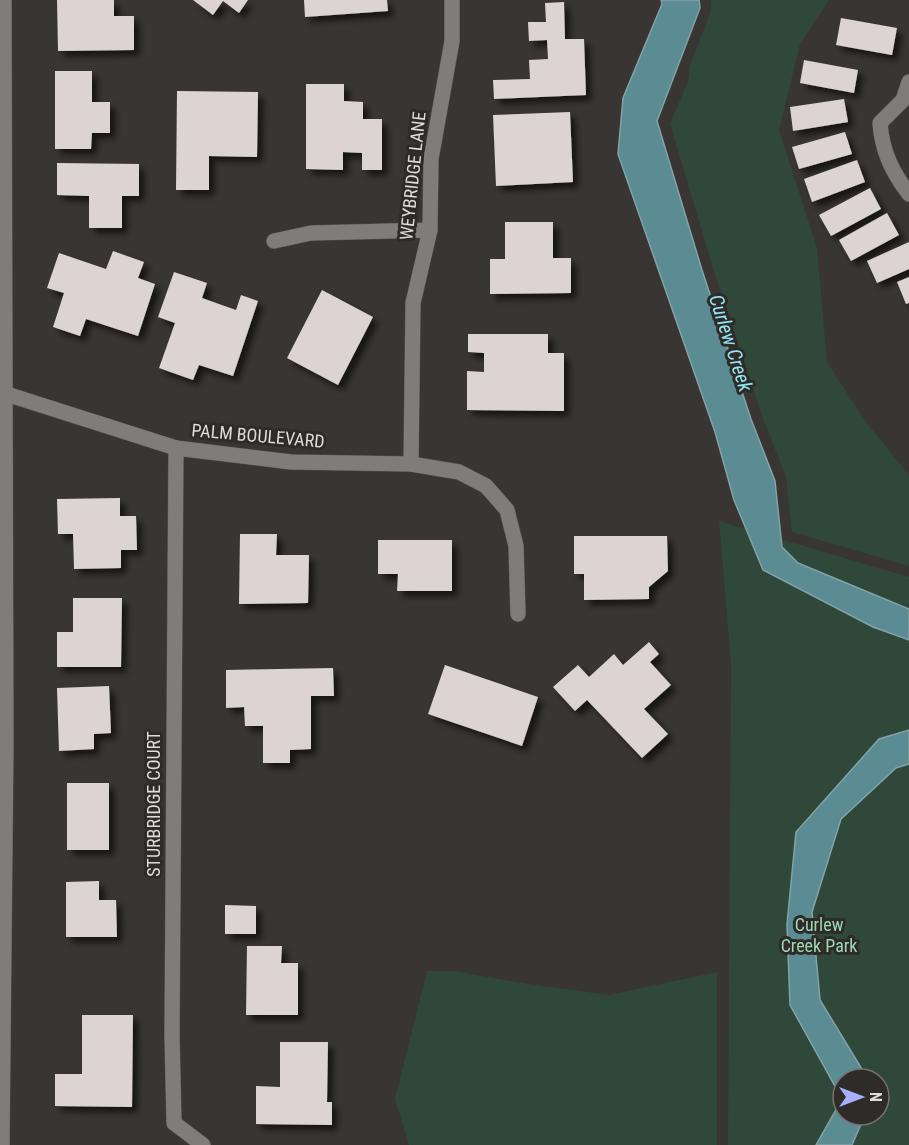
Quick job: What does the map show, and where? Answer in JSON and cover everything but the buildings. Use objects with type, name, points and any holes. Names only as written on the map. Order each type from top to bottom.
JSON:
[{"type":"street","points":[[2,1145],[4,0]]},
{"type":"street","name":"WEYBRIDGE LANE","points":[[411,464],[413,303],[430,230],[431,159],[452,41],[452,0]]},
{"type":"street","points":[[909,82],[903,100],[880,123],[882,144],[899,181],[909,194]]},
{"type":"street","points":[[274,241],[311,233],[430,230]]},
{"type":"street","name":"PALM BOULEVARD","points":[[2,393],[176,448],[291,462],[411,464],[459,472],[486,486],[507,510],[516,546],[518,614]]},
{"type":"street","name":"STURBRIDGE COURT","points":[[176,448],[172,1036],[174,1123],[203,1145]]},
{"type":"green space","points":[[711,0],[829,0],[800,44],[779,130],[817,248],[827,362],[866,422],[909,475],[909,566],[792,532],[786,477],[762,416],[713,268],[670,124],[688,81],[690,65],[711,11]]},
{"type":"green space","name":"Curlew Creek Park","points":[[719,521],[909,577],[909,1145],[728,1145],[731,663]]},
{"type":"green space","points":[[427,971],[454,971],[609,995],[717,972],[717,1145],[409,1145],[395,1099]]},
{"type":"water","points":[[661,0],[699,0],[700,8],[657,121],[702,270],[751,419],[775,481],[782,547],[798,563],[909,609],[909,640],[873,627],[763,570],[734,500],[715,432],[618,154],[623,98],[662,4]]},
{"type":"water","points":[[909,730],[909,764],[896,768],[841,819],[812,912],[820,1000],[861,1067],[831,1067],[831,1079],[790,1005],[787,924],[796,832],[879,739]]},
{"type":"water","points":[[831,1118],[831,1127],[860,1127],[852,1145],[816,1145]]},
{"type":"water label","name":"Curlew Creek","points":[[731,343]]}]
